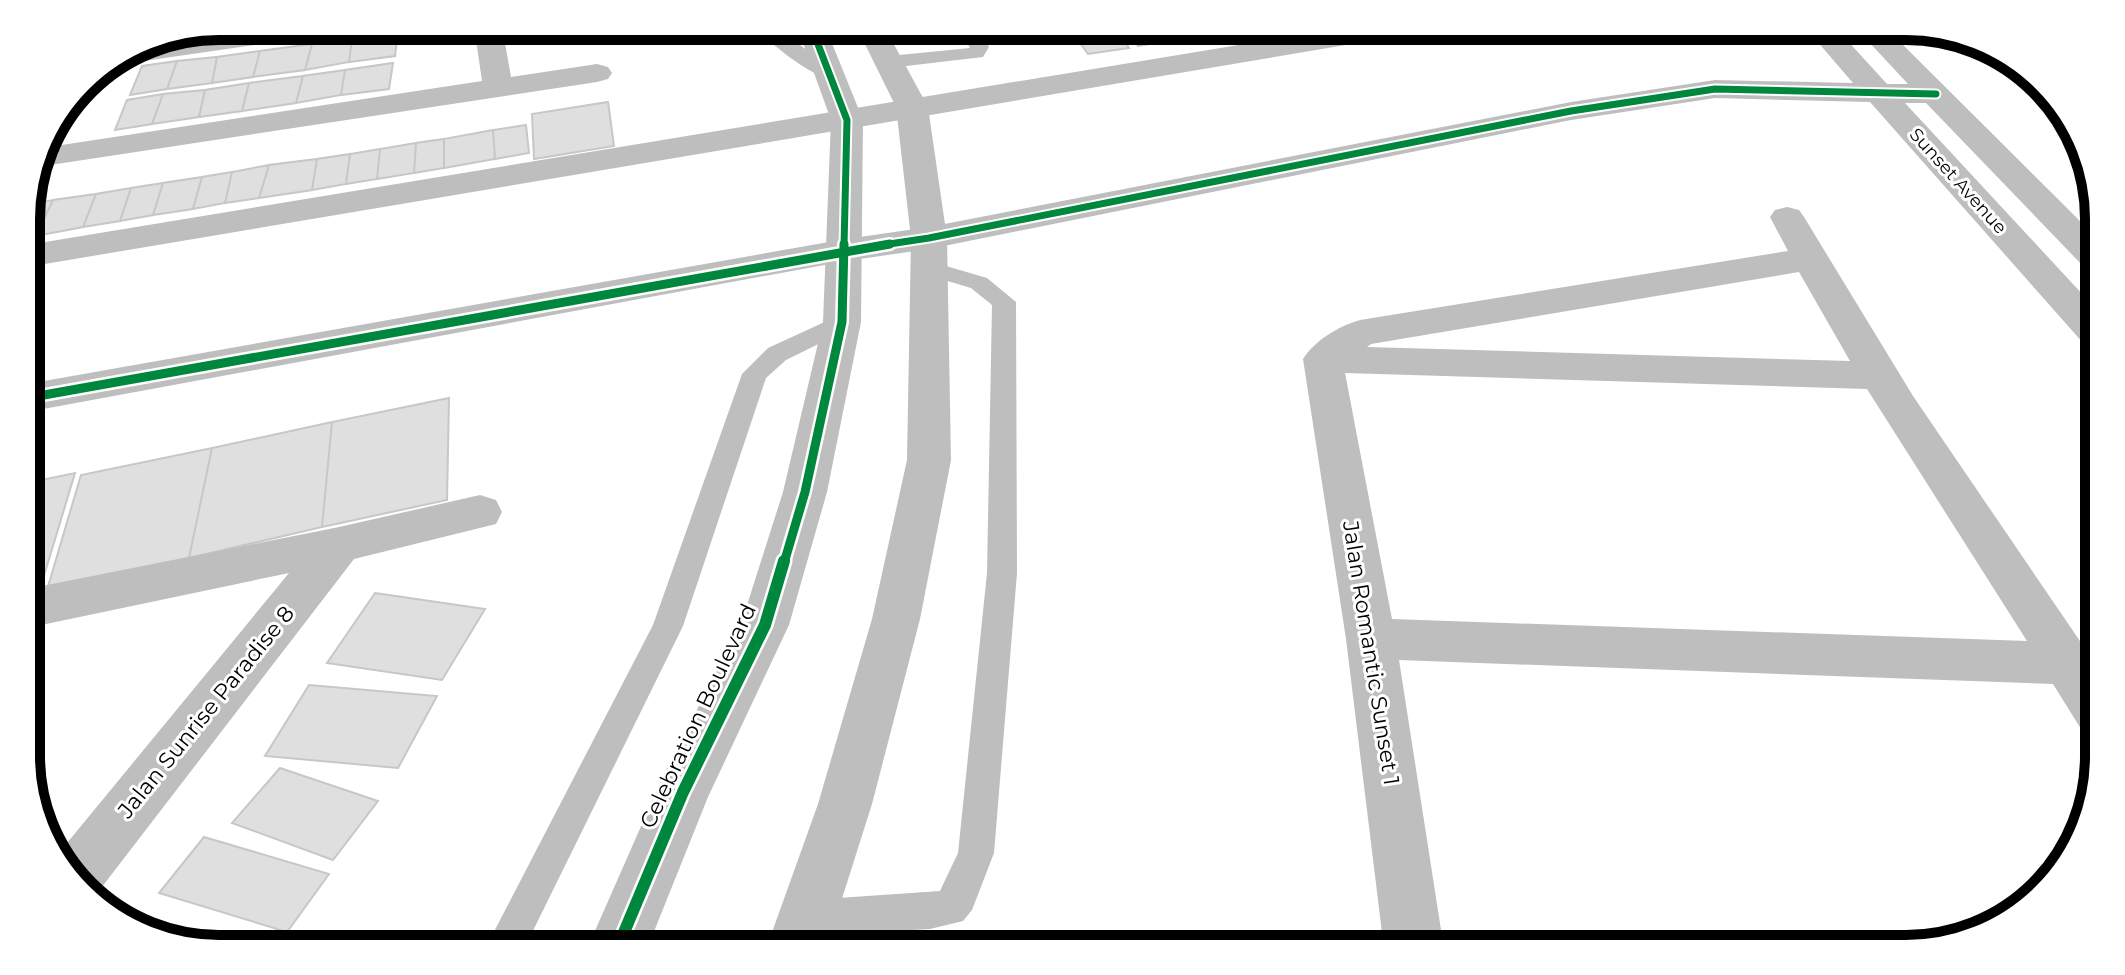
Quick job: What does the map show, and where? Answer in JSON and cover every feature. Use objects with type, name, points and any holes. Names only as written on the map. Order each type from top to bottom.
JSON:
[{"type":"street","points":[[164,49],[227,40]]},
{"type":"street","points":[[490,40],[498,87]]},
{"type":"street","name":"Celebration Boulevard","points":[[623,935],[683,792],[765,625],[805,492],[842,322],[847,120],[817,40]]},
{"type":"street","points":[[40,254],[1320,40]]},
{"type":"street","name":"Sunset Avenue","points":[[1830,40],[2085,321]]},
{"type":"street","name":"Sunset Avenue","points":[[1882,40],[2085,247]]},
{"type":"street","points":[[803,933],[845,804],[896,619],[929,460],[929,253],[912,107],[880,44]]},
{"type":"street","points":[[52,156],[597,73]]},
{"type":"street","points":[[40,396],[846,250],[929,253],[1571,111],[1715,89],[1936,94]]},
{"type":"street","points":[[1787,217],[1809,259],[1881,376],[2085,690]]},
{"type":"street","points":[[1323,359],[1360,333],[1809,259]]},
{"type":"street","points":[[1323,359],[1881,376]]},
{"type":"street","name":"Jalan Romantic Sunset 1","points":[[1323,359],[1371,639],[1412,935]]},
{"type":"street","points":[[40,606],[339,545],[480,512]]},
{"type":"street","name":"Jalan Sunrise Paradise 8","points":[[81,869],[339,545]]},
{"type":"street","points":[[1371,639],[2068,663]]},
{"type":"lane","points":[[778,40],[831,75]]},
{"type":"lane","points":[[880,44],[976,53],[980,47],[976,40]]},
{"type":"lane","points":[[803,933],[950,908],[959,897],[976,853],[1002,573],[1004,302],[929,253]]},
{"type":"lane","points":[[511,935],[668,626],[755,374],[777,354],[842,322]]},
{"type":"building","points":[[352,40],[397,40],[395,56],[349,62]]},
{"type":"building","points":[[352,40],[349,62],[305,70],[312,44]]},
{"type":"building","points":[[1078,40],[1123,40],[1129,48],[1088,54]]},
{"type":"building","points":[[1134,40],[1173,40],[1138,46]]},
{"type":"building","points":[[312,44],[305,70],[253,77],[260,51]]},
{"type":"building","points":[[260,51],[253,77],[212,83],[217,57]]},
{"type":"building","points":[[217,57],[212,83],[167,89],[177,61]]},
{"type":"building","points":[[177,61],[167,89],[130,95],[142,66]]},
{"type":"building","points":[[393,63],[389,89],[341,95],[345,70]]},
{"type":"building","points":[[345,70],[341,95],[296,103],[303,76]]},
{"type":"building","points":[[303,76],[296,103],[242,111],[249,83]]},
{"type":"building","points":[[249,83],[242,111],[199,117],[205,90]]},
{"type":"building","points":[[205,90],[199,117],[152,124],[163,94]]},
{"type":"building","points":[[163,94],[152,124],[115,130],[127,100]]},
{"type":"building","points":[[608,102],[614,146],[534,159],[532,114]]},
{"type":"building","points":[[526,125],[529,153],[495,159],[493,130]]},
{"type":"building","points":[[493,130],[495,159],[444,168],[444,139]]},
{"type":"building","points":[[444,139],[444,168],[414,173],[416,143]]},
{"type":"building","points":[[416,143],[414,173],[377,179],[380,149]]},
{"type":"building","points":[[380,149],[377,179],[346,184],[350,154]]},
{"type":"building","points":[[350,154],[346,184],[312,190],[317,159]]},
{"type":"building","points":[[317,159],[312,190],[259,198],[269,165]]},
{"type":"building","points":[[269,165],[259,198],[225,203],[232,172]]},
{"type":"building","points":[[232,172],[225,203],[193,209],[202,177]]},
{"type":"building","points":[[202,177],[193,209],[153,215],[163,183]]},
{"type":"building","points":[[163,183],[153,215],[120,221],[131,188]]},
{"type":"building","points":[[131,188],[120,221],[83,227],[96,194]]},
{"type":"building","points":[[96,194],[83,227],[40,235],[40,228],[53,200]]},
{"type":"building","points":[[53,200],[40,228],[40,207],[41,202]]},
{"type":"building","points":[[449,398],[447,500],[322,527],[332,422]]},
{"type":"building","points":[[332,422],[322,527],[189,558],[212,448]]},
{"type":"building","points":[[212,448],[189,558],[47,590],[81,475]]},
{"type":"building","points":[[75,473],[40,589],[40,480]]},
{"type":"building","points":[[375,593],[485,609],[442,680],[327,663]]},
{"type":"building","points":[[309,685],[437,696],[398,768],[265,756]]},
{"type":"building","points":[[280,768],[378,801],[333,860],[232,823]]},
{"type":"building","points":[[204,837],[329,874],[287,932],[159,893]]},
{"type":"cycle path","points":[[623,935],[683,792],[765,625],[805,492],[842,322],[847,120],[816,40]]},
{"type":"cycle path","points":[[40,396],[846,250],[929,238],[1571,111],[1715,89],[1936,94]]}]
